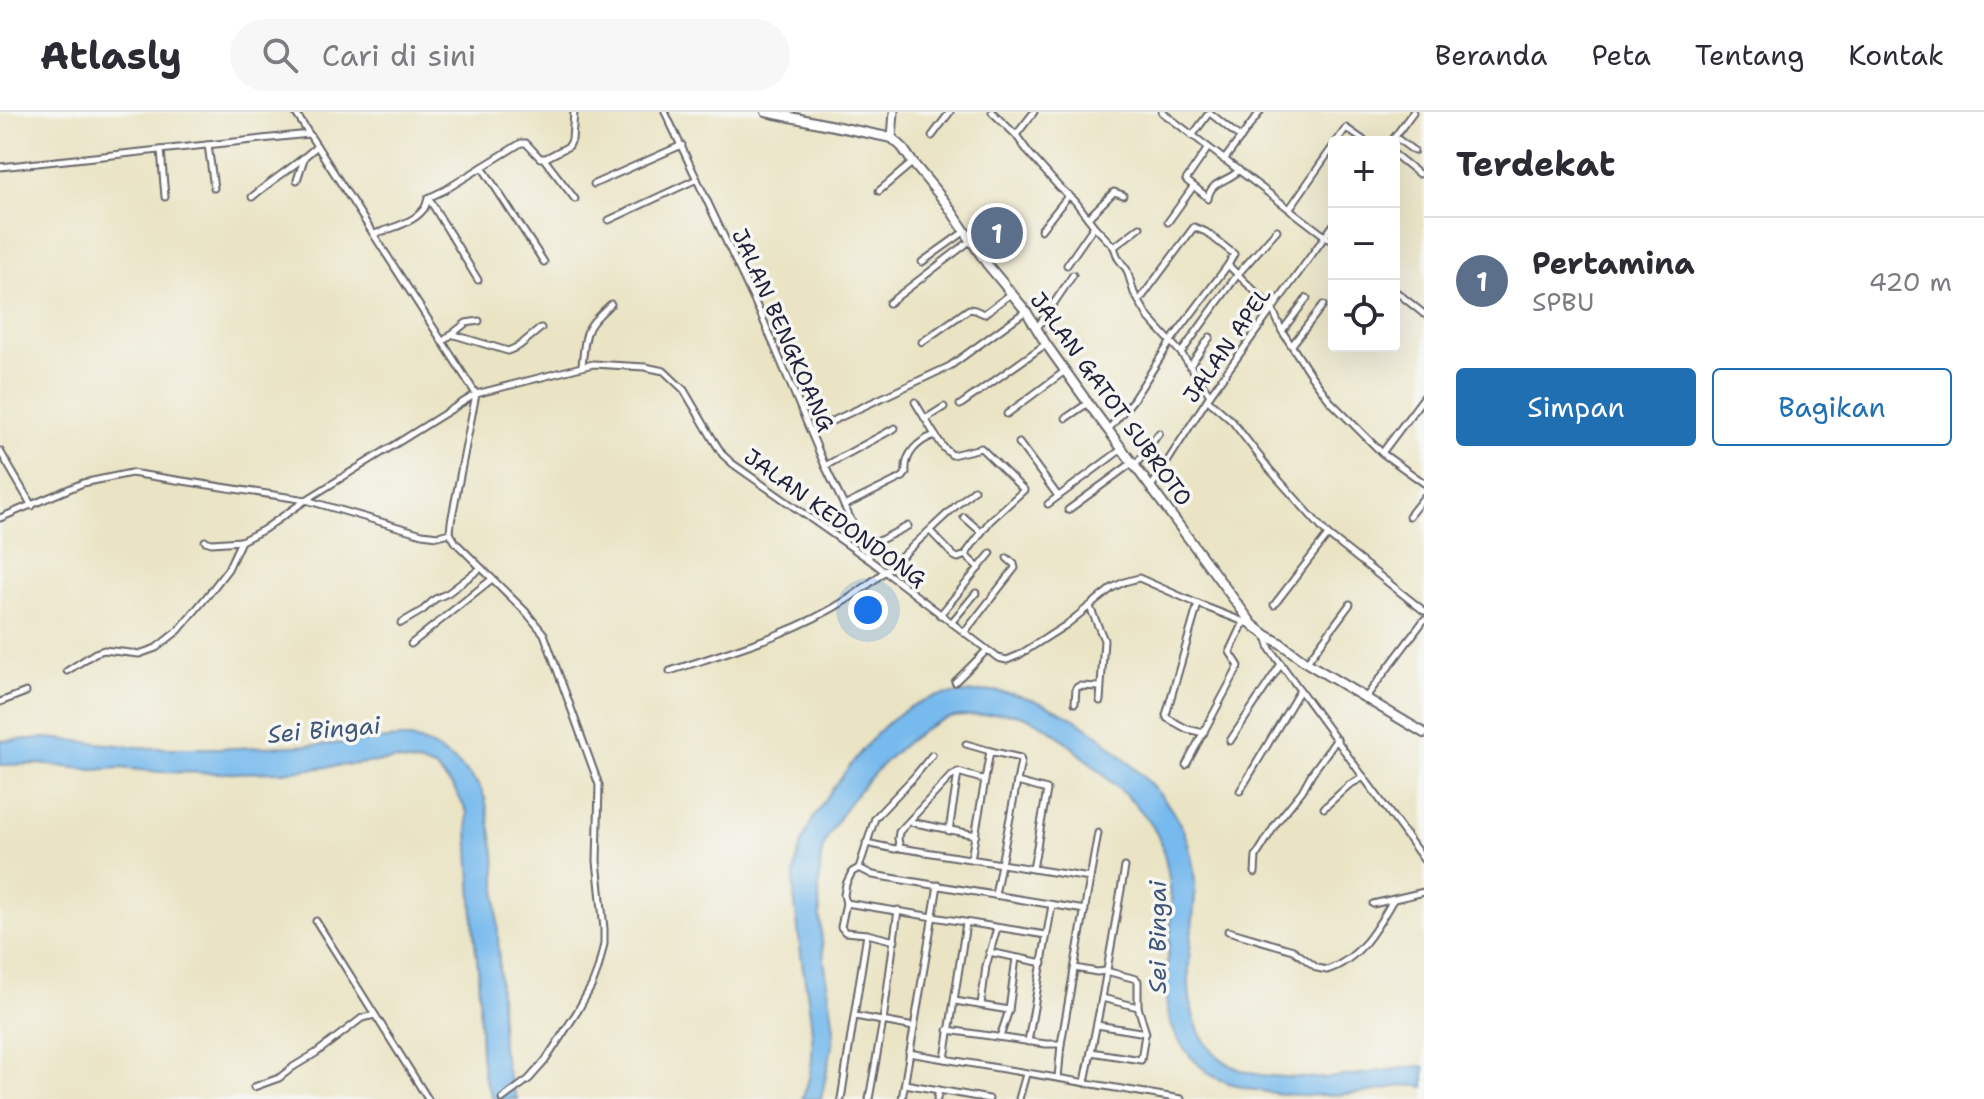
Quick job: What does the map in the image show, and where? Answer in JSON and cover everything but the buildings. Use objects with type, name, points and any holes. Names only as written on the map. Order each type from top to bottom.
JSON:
[{"type":"main road","points":[[766,112],[892,138]]},
{"type":"main road","name":"JALAN GATOT SUBROTO","points":[[892,138],[946,203],[987,264],[1026,311],[1065,371],[1248,623],[1307,663],[1424,733]]},
{"type":"street","points":[[295,112],[476,394],[450,533],[456,543],[544,634],[599,785],[597,861],[604,944],[598,969],[545,1061],[529,1079],[502,1099]]},
{"type":"street","points":[[543,158],[550,157],[571,142],[574,112]]},
{"type":"street","name":"JALAN BENGKOANG","points":[[665,112],[762,317],[825,466],[871,561]]},
{"type":"street","points":[[892,138],[894,112]]},
{"type":"street","points":[[932,136],[950,112]]},
{"type":"street","points":[[1016,135],[1034,112]]},
{"type":"street","points":[[1162,112],[1326,237]]},
{"type":"street","points":[[1192,136],[1210,112],[1241,138]]},
{"type":"street","points":[[1224,160],[1260,112]]},
{"type":"street","points":[[1396,136],[1413,112]]},
{"type":"street","points":[[996,113],[1114,247],[1149,318],[1181,353],[1209,398],[1232,421],[1270,470],[1328,535],[1424,611]]},
{"type":"street","points":[[1340,136],[1346,128],[1357,136]]},
{"type":"street","points":[[0,167],[309,134]]},
{"type":"street","points":[[374,234],[421,213],[428,198],[521,143],[526,143],[543,158],[575,199]]},
{"type":"street","points":[[1400,144],[1414,151]]},
{"type":"street","points":[[208,145],[214,188]]},
{"type":"street","points":[[594,184],[682,145]]},
{"type":"street","points":[[252,197],[317,146]]},
{"type":"street","points":[[1208,148],[1186,177],[1186,181],[1207,198],[1213,187],[1233,177],[1239,170]]},
{"type":"street","points":[[161,150],[165,197]]},
{"type":"street","points":[[1290,208],[1328,153]]},
{"type":"street","points":[[297,180],[304,158]]},
{"type":"street","points":[[1400,159],[1419,174]]},
{"type":"street","points":[[879,191],[913,162]]},
{"type":"street","points":[[482,167],[544,262]]},
{"type":"street","points":[[609,220],[697,179]]},
{"type":"street","points":[[1168,222],[1193,187]]},
{"type":"street","points":[[1088,218],[1114,192],[1123,195]]},
{"type":"street","points":[[1041,230],[1069,195]]},
{"type":"street","points":[[428,198],[478,280]]},
{"type":"street","points":[[1067,265],[1094,226]]},
{"type":"street","points":[[1114,247],[1140,227]]},
{"type":"street","points":[[1108,430],[1133,400],[1171,341],[1228,265],[1233,253],[1206,232],[1194,227],[1139,301]]},
{"type":"street","points":[[1181,353],[1238,274],[1277,230]]},
{"type":"street","points":[[922,262],[964,232]]},
{"type":"street","name":"JALAN APEL","points":[[1151,487],[1209,398],[1328,234]]},
{"type":"street","points":[[889,303],[970,241]]},
{"type":"street","points":[[1228,265],[1272,308],[1282,331],[1330,401],[1382,453],[1424,483]]},
{"type":"street","points":[[1037,328],[1073,275]]},
{"type":"street","points":[[922,342],[969,309],[984,314],[1012,293]]},
{"type":"street","points":[[1400,295],[1424,314]]},
{"type":"street","points":[[1282,331],[1307,298]]},
{"type":"street","points":[[582,366],[586,333],[611,304]]},
{"type":"street","points":[[1292,345],[1323,305]]},
{"type":"street","points":[[811,431],[950,366],[1026,311]]},
{"type":"street","points":[[442,342],[466,323],[479,321]]},
{"type":"street","points":[[451,334],[508,351],[541,328]]},
{"type":"street","points":[[1190,366],[1210,337]]},
{"type":"street","points":[[960,405],[1046,344]]},
{"type":"street","name":"JALAN KEDONDONG","points":[[241,541],[476,394],[593,364],[645,367],[664,371],[684,390],[723,455],[733,464],[871,561],[986,651]]},
{"type":"street","points":[[1007,414],[1065,371]]},
{"type":"street","points":[[1382,453],[1424,397]]},
{"type":"street","points":[[915,402],[944,448],[952,455],[981,448],[1024,490],[990,521],[966,555],[954,556],[930,531]]},
{"type":"street","points":[[1066,418],[1088,403]]},
{"type":"street","points":[[925,420],[944,407]]},
{"type":"street","points":[[825,466],[895,428]]},
{"type":"street","points":[[1068,510],[1134,464],[1159,433]]},
{"type":"street","points":[[844,506],[903,477],[906,461],[916,445],[935,435]]},
{"type":"street","points":[[1019,443],[1058,497]]},
{"type":"street","points":[[1048,504],[1122,449]]},
{"type":"street","points":[[0,451],[32,506]]},
{"type":"street","points":[[0,518],[83,483],[131,473],[306,500],[422,534],[438,536],[450,533]]},
{"type":"street","points":[[670,671],[780,634],[850,598],[884,572],[974,490]]},
{"type":"street","points":[[1409,516],[1424,497]]},
{"type":"street","points":[[964,517],[981,532]]},
{"type":"street","points":[[863,549],[908,526]]},
{"type":"street","points":[[1274,605],[1328,535]]},
{"type":"street","points":[[67,671],[104,650],[147,653],[185,623],[228,569],[241,541],[205,541]]},
{"type":"street","points":[[940,615],[991,553]]},
{"type":"street","points":[[966,555],[979,568]]},
{"type":"street","points":[[964,633],[1015,568],[1007,558]]},
{"type":"street","points":[[401,623],[481,568]]},
{"type":"street","points":[[955,682],[986,651],[1007,660],[1019,655],[1090,607],[1112,588],[1139,578],[1248,623],[1230,652],[1239,666],[1186,765]]},
{"type":"street","points":[[411,644],[492,579]]},
{"type":"street","points":[[951,623],[976,593]]},
{"type":"street","points":[[1198,604],[1166,715],[1187,729],[1204,733]]},
{"type":"street","points":[[1307,663],[1350,604]]},
{"type":"street","points":[[1090,607],[1104,640],[1100,701]]},
{"type":"street","points":[[1366,697],[1424,620]]},
{"type":"street","points":[[1266,635],[1270,649],[1424,860]]},
{"type":"street","points":[[1230,741],[1281,664]]},
{"type":"street","points":[[1075,703],[1076,688],[1079,686],[1100,687]]},
{"type":"street","points":[[1240,791],[1300,690]]},
{"type":"street","points":[[0,702],[26,692]]},
{"type":"street","points":[[1255,873],[1256,856],[1337,739]]},
{"type":"street","points":[[966,744],[1021,759],[995,895]]},
{"type":"street","points":[[971,859],[990,751]]},
{"type":"street","points":[[895,941],[842,930],[846,903],[844,895],[848,878],[859,868],[875,818],[932,755]]},
{"type":"street","points":[[900,848],[899,832],[950,777],[958,772],[985,780]]},
{"type":"street","points":[[949,831],[958,772]]},
{"type":"street","points":[[1324,808],[1349,785],[1364,777]]},
{"type":"street","points":[[1017,782],[1047,790],[1033,870]]},
{"type":"street","points":[[909,822],[976,835]]},
{"type":"street","points":[[1058,1078],[1061,1044],[1098,833]]},
{"type":"street","points":[[866,843],[1090,878]]},
{"type":"street","points":[[1085,1082],[1125,867]]},
{"type":"street","points":[[859,868],[873,875],[1085,910]]},
{"type":"street","points":[[902,1099],[938,885]]},
{"type":"street","points":[[1373,904],[1424,892]]},
{"type":"street","points":[[1228,931],[1293,950],[1317,968],[1327,970],[1351,957],[1363,946],[1376,931],[1393,900]]},
{"type":"street","points":[[846,903],[1046,935]]},
{"type":"street","points":[[1028,1042],[1052,905]]},
{"type":"street","points":[[869,1099],[898,910]]},
{"type":"street","points":[[316,921],[428,1099]]},
{"type":"street","points":[[945,1059],[966,923]]},
{"type":"street","points":[[981,1005],[989,952],[997,928]]},
{"type":"street","points":[[841,1099],[867,934]]},
{"type":"street","points":[[989,952],[1043,963]]},
{"type":"street","points":[[1000,1037],[1009,1010],[1016,958]]},
{"type":"street","points":[[1075,968],[1106,971],[1138,981],[1138,1007],[1145,1027],[1141,1060],[1091,1052]]},
{"type":"street","points":[[1102,998],[1138,1007]]},
{"type":"street","points":[[955,1001],[1009,1010]]},
{"type":"street","points":[[254,1087],[279,1078],[362,1018],[375,1015]]},
{"type":"street","points":[[855,1016],[914,1027]]},
{"type":"street","points":[[1097,1025],[1145,1034]]},
{"type":"street","points":[[948,1030],[1061,1044]]},
{"type":"street","points":[[909,1053],[1181,1099]]},
{"type":"street","points":[[1019,1099],[1026,1074]]},
{"type":"street","points":[[905,1084],[989,1099]]},
{"type":"street","points":[[937,1099],[939,1090]]},
{"type":"street","points":[[1132,1099],[1133,1090]]},
{"type":"water","name":"Sei Bingai","points":[[992,691],[1042,703],[1089,728],[1146,780],[1166,802],[1182,827],[1195,880],[1189,964],[1192,1011],[1200,1033],[1212,1051],[1238,1069],[1278,1077],[1335,1077],[1424,1066],[1424,1087],[1406,1086],[1335,1095],[1291,1095],[1249,1089],[1211,1075],[1189,1055],[1176,1035],[1168,1014],[1166,993],[1171,897],[1166,863],[1156,833],[1134,804],[1062,738],[1031,719],[1002,713],[942,720],[910,739],[871,777],[827,837],[820,861],[819,906],[834,1027],[833,1042],[821,1099],[802,1099],[812,1064],[812,1027],[794,885],[796,865],[806,833],[822,803],[842,776],[871,740],[903,711],[943,695]]},
{"type":"water","name":"Sei Bingai","points":[[46,738],[149,748],[235,748],[411,738],[432,746],[455,761],[479,786],[485,798],[495,852],[502,1048],[517,1099],[493,1099],[484,1076],[467,812],[454,788],[435,768],[395,760],[281,772],[224,773],[120,768],[93,770],[40,764],[0,765],[0,741]]},
{"type":"place","name":"Pertamina","points":[[997,233]]}]
